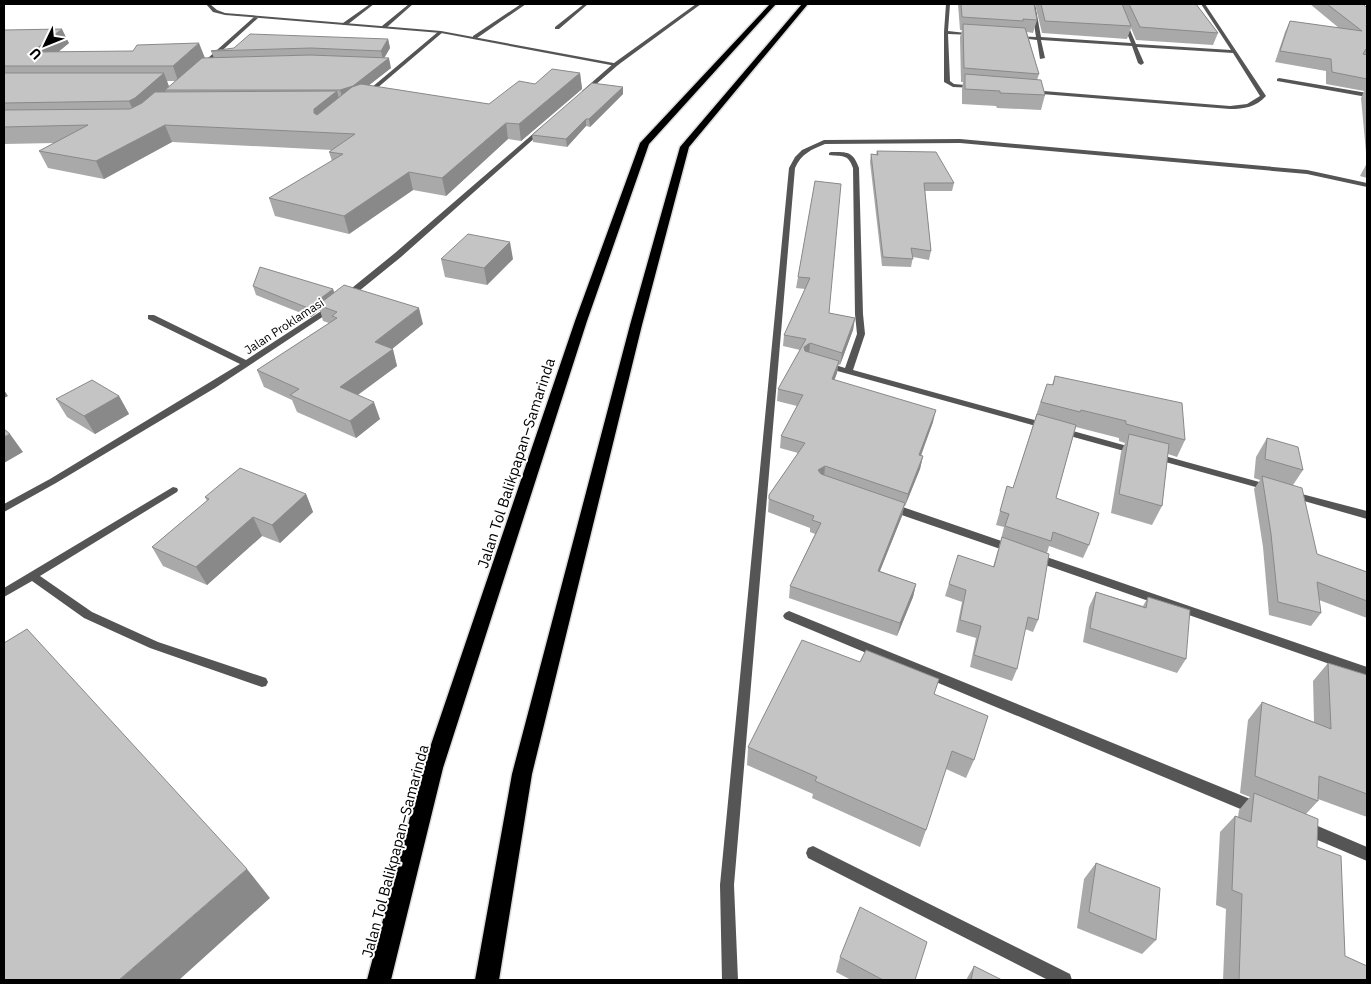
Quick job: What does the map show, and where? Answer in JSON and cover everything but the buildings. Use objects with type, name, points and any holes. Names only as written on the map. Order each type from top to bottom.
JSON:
[{"type":"highway","name":"Jalan Tol Balikpapan–Samarinda","points":[[379,980],[433,768],[581,321],[645,142],[773,4]]},
{"type":"highway","points":[[487,980],[522,774],[636,325],[685,147],[805,4]]},
{"type":"street","points":[[208,4],[216,12],[256,18],[441,32],[616,64]]},
{"type":"street","points":[[345,24],[372,4]]},
{"type":"street","points":[[384,27],[411,4]]},
{"type":"street","points":[[475,37],[524,4]]},
{"type":"street","points":[[557,28],[586,4]]},
{"type":"street","points":[[574,101],[616,64],[699,4]]},
{"type":"street","points":[[948,4],[946,32],[947,82],[954,85],[983,88]]},
{"type":"street","points":[[1032,4],[1042,58]]},
{"type":"street","points":[[1117,4],[1141,62]]},
{"type":"street","points":[[1022,91],[1218,107],[1251,105],[1259,102],[1263,96],[1202,4]]},
{"type":"street","points":[[198,69],[256,18]]},
{"type":"street","points":[[359,100],[441,32]]},
{"type":"street","points":[[946,32],[983,35]]},
{"type":"street","points":[[1011,36],[1234,52]]},
{"type":"street","points":[[204,64],[214,64]]},
{"type":"street","points":[[394,64],[402,65]]},
{"type":"street","points":[[1279,80],[1367,95]]},
{"type":"street","name":"Jalan Proklamasi","points":[[4,508],[113,446],[325,314],[553,119]]},
{"type":"street","points":[[730,980],[727,885],[792,168],[795,160],[803,151],[824,142],[960,141],[1307,172],[1367,185]]},
{"type":"street","points":[[831,154],[846,154],[853,159],[856,168],[861,334],[848,371]]},
{"type":"street","points":[[151,317],[246,364]]},
{"type":"street","points":[[818,363],[1367,515]]},
{"type":"street","points":[[4,593],[173,490]]},
{"type":"street","points":[[881,503],[1367,672]]},
{"type":"street","points":[[32,576],[88,615],[154,646],[262,682]]},
{"type":"street","points":[[789,616],[1267,812]]},
{"type":"street","points":[[1294,824],[1367,854]]},
{"type":"street","points":[[813,853],[1064,980]]}]
